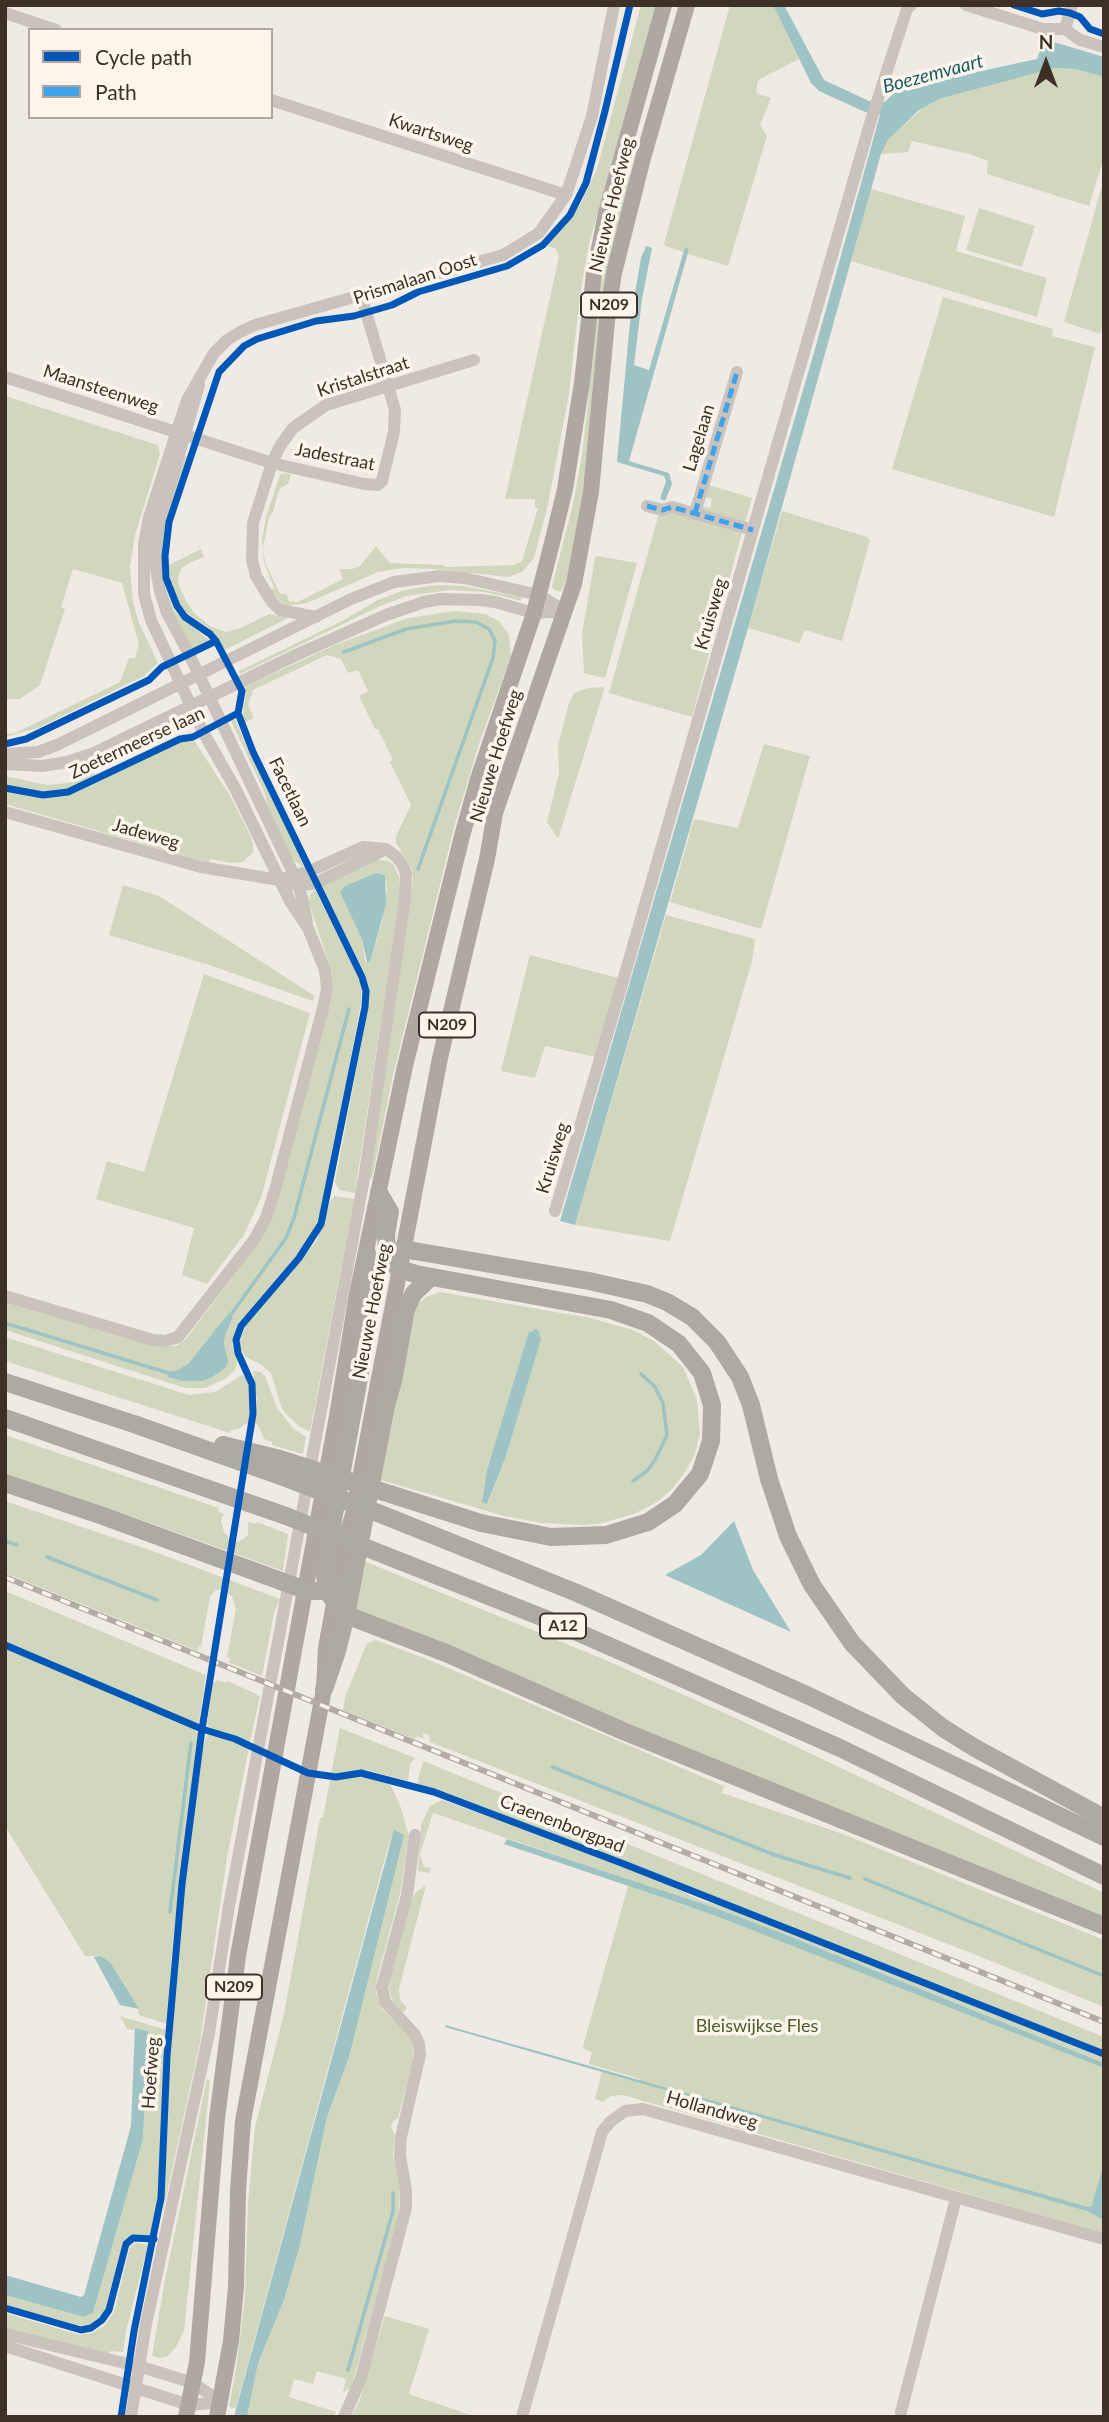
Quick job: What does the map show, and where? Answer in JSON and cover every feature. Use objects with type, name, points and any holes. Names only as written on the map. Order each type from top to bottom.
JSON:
[{"type":"highway","name":"N209","points":[[357,1294],[367,1272],[397,1258],[386,1238],[382,1216],[390,1212],[379,1190]]},
{"type":"highway","name":"N209","points":[[324,1689],[339,1641],[333,1588],[344,1419],[363,1356],[367,1253]]},
{"type":"highway","name":"A12","points":[[134,1424],[280,1459],[467,1519],[542,1536],[585,1537],[627,1530],[657,1517],[684,1496],[707,1459],[713,1411],[702,1373],[679,1344],[658,1328],[619,1312],[431,1277],[397,1258]]},
{"type":"highway","points":[[397,1258],[634,1290],[667,1302],[692,1317],[717,1342],[740,1377],[751,1405],[773,1492],[793,1548],[820,1598],[852,1643],[903,1696],[943,1728],[1104,1818]]},
{"type":"highway","name":"N209","points":[[333,1588],[407,1306],[414,1293],[431,1277]]},
{"type":"highway","name":"A12","points":[[5,1381],[134,1424],[371,1510],[616,1610],[847,1713],[1104,1837]]},
{"type":"highway","name":"A12","points":[[5,1418],[276,1512],[559,1624],[808,1734],[1104,1876]]},
{"type":"highway","points":[[5,1483],[297,1587],[317,1591],[333,1588],[375,1626],[446,1653],[622,1731],[1104,1926]]},
{"type":"highway","name":"N209","points":[[339,1641],[375,1626]]},
{"type":"main road","name":"Nieuwe Hoefweg","points":[[379,1190],[405,1066],[464,828],[534,613],[565,489],[582,383],[594,274],[606,214],[664,5]]},
{"type":"main road","name":"Nieuwe Hoefweg","points":[[333,1588],[375,1430],[397,1258],[408,1221],[440,1058],[487,859],[495,813],[574,584],[589,503],[614,273],[639,171],[687,5]]},
{"type":"main road","name":"Nieuwe Hoefweg","points":[[333,1588],[319,1511],[344,1419],[357,1294],[367,1253],[382,1216]]},
{"type":"main road","name":"N209","points":[[188,2411],[204,2289],[217,2118],[238,1956],[298,1624],[297,1587]]},
{"type":"main road","name":"N209","points":[[219,2409],[231,2341],[236,2287],[243,2121],[324,1689]]},
{"type":"street","name":"Prismalaan Oost","points":[[191,705],[151,620],[142,572],[149,517],[181,433],[196,403],[202,371],[214,353],[240,331],[503,255],[538,233],[566,195],[592,116],[614,5]]},
{"type":"street","name":"Kruisweg","points":[[555,1211],[870,120],[907,9],[911,5]]},
{"type":"street","points":[[966,5],[1043,29],[1065,29],[1080,40],[1104,47]]},
{"type":"street","points":[[1065,29],[1072,5]]},
{"type":"street","points":[[5,13],[50,28]]},
{"type":"street","name":"Kwartsweg","points":[[273,101],[566,195]]},
{"type":"street","points":[[361,295],[387,386]]},
{"type":"street","name":"Kristalstraat","points":[[316,617],[280,610],[272,602],[256,576],[251,548],[253,523],[272,463],[293,428],[326,405],[474,360]]},
{"type":"street","name":"Lagelaan","points":[[695,513],[737,372]]},
{"type":"street","name":"Maansteenweg","points":[[5,377],[181,433]]},
{"type":"street","name":"Jadestraat","points":[[181,433],[272,463],[378,485],[382,481],[395,422],[395,410],[387,386]]},
{"type":"street","name":"Prismalaan Oost","points":[[181,433],[160,521],[156,569],[167,613],[199,674]]},
{"type":"street","points":[[647,506],[662,510],[672,507],[753,530]]},
{"type":"street","name":"Zoetermeerse laan","points":[[5,754],[38,752],[57,745],[351,599],[394,582],[439,576],[464,578],[539,595],[565,611]]},
{"type":"street","name":"Zoetermeerse laan","points":[[5,764],[42,766],[67,762],[94,753],[318,645],[386,615],[424,602],[441,599],[480,600],[495,601],[534,613],[565,611]]},
{"type":"street","name":"Facetlaan","points":[[5,1296],[160,1341],[173,1340],[191,1323],[254,1240],[275,1190],[327,988],[325,971],[308,928],[296,880],[199,674]]},
{"type":"street","name":"Facetlaan","points":[[191,705],[291,903],[308,928]]},
{"type":"street","name":"Jadeweg","points":[[5,812],[201,867],[279,880],[296,880],[363,847],[386,849]]},
{"type":"street","name":"Nieuwe Hoefweg","points":[[297,1587],[292,1563],[363,1183],[405,898],[406,874],[403,866],[397,857],[386,849]]},
{"type":"street","points":[[131,2417],[146,2324],[206,2046],[282,1617],[297,1587]]},
{"type":"street","points":[[344,2417],[360,2378],[406,2208],[407,2191],[400,2156],[401,2137],[420,2055],[419,2043],[385,2002],[382,1987],[407,1895],[415,1835]]},
{"type":"street","name":"Hollandweg","points":[[522,2417],[602,2132],[625,2111],[643,2109],[1104,2239]]},
{"type":"street","points":[[901,2412],[956,2198]]},
{"type":"street","points":[[5,2334],[122,2361],[193,2383],[219,2409]]},
{"type":"street","points":[[5,2346],[143,2389],[188,2411],[219,2409]]},
{"type":"green space","points":[[641,5],[656,5],[589,244],[580,295],[569,394],[548,504],[534,558],[522,572],[508,577],[435,569],[403,568],[378,572],[307,603],[285,606],[271,590],[274,588],[264,562],[262,540],[266,517],[280,475],[284,473],[291,474],[288,484],[278,492],[269,517],[263,548],[265,562],[280,594],[286,594],[290,602],[296,603],[343,579],[339,569],[360,566],[376,546],[390,563],[446,567],[514,565],[522,561],[538,508],[535,508],[535,499],[505,499],[559,257],[556,249],[548,246],[581,203],[597,169]]},
{"type":"green space","points":[[730,5],[773,5],[799,59],[758,80],[756,93],[771,98],[760,125],[767,136],[728,266],[688,254],[689,249],[685,248],[684,252],[664,244]]},
{"type":"green space","points":[[1055,68],[1076,69],[1104,77],[1104,157],[1089,206],[987,174],[988,161],[969,154],[912,141],[908,152],[881,154],[888,140],[927,104]]},
{"type":"green space","points":[[627,174],[632,175],[586,473],[568,582],[560,592],[552,586],[573,504],[582,455],[601,288],[610,239]]},
{"type":"green space","points":[[1104,178],[1104,319],[1100,334],[1064,322]]},
{"type":"green space","points":[[871,189],[965,216],[956,251],[1047,278],[1037,317],[851,261]]},
{"type":"green space","points":[[979,208],[1035,226],[1022,267],[966,250]]},
{"type":"green space","points":[[943,297],[1053,329],[1052,336],[1095,347],[1054,517],[892,469]]},
{"type":"green space","points":[[5,396],[158,445],[160,454],[135,535],[130,567],[133,602],[139,623],[158,663],[144,676],[38,728],[5,737],[5,734],[15,733],[120,682],[129,658],[135,658],[139,645],[122,583],[73,569],[61,607],[65,609],[40,685],[20,699],[5,699]]},
{"type":"green space","points":[[184,455],[187,457],[165,522],[161,559],[166,590],[175,612],[210,641],[193,649],[186,641],[167,603],[158,558],[162,521]]},
{"type":"green space","points":[[709,485],[752,498],[745,523],[701,511],[701,506],[710,508],[712,499],[704,497]]},
{"type":"green space","points":[[782,511],[870,540],[842,641],[805,630],[799,643],[748,628]]},
{"type":"green space","points":[[671,512],[742,532],[692,717],[609,693],[659,513]]},
{"type":"green space","points":[[201,549],[204,557],[187,564],[181,569],[178,578],[179,586],[194,613],[210,626],[226,632],[241,628],[269,614],[288,618],[225,650],[209,628],[179,605],[171,584],[169,565]]},
{"type":"green space","points":[[597,556],[637,563],[605,678],[584,673],[582,634]]},
{"type":"green space","points":[[435,585],[464,586],[522,597],[521,601],[485,592],[450,590],[406,596],[240,674],[239,671],[342,621],[378,600],[405,590]]},
{"type":"green space","points":[[455,611],[485,614],[499,621],[509,635],[511,656],[479,744],[455,824],[393,1075],[372,1179],[370,1178],[413,878],[411,867],[396,843],[396,836],[411,805],[390,762],[393,760],[359,696],[368,691],[358,670],[348,673],[341,659],[327,655],[253,690],[248,705],[254,718],[244,723],[244,687],[335,645],[408,618]]},
{"type":"green space","points":[[603,687],[558,839],[547,822],[559,773],[558,745],[569,703],[574,693]]},
{"type":"green space","points":[[235,719],[304,865],[302,866],[292,859],[270,814],[264,791],[231,721]]},
{"type":"green space","points":[[193,739],[229,794],[251,837],[253,852],[243,862],[210,859],[209,863],[5,804],[5,790],[38,797],[64,795],[179,741]]},
{"type":"green space","points":[[764,744],[810,756],[761,929],[670,902],[694,819],[738,828]]},
{"type":"green space","points":[[94,773],[97,777],[57,792],[44,793],[5,786],[5,776],[47,785],[68,783]]},
{"type":"green space","points":[[375,859],[393,864],[399,877],[400,894],[355,1193],[339,1190],[335,1182],[366,1019],[369,988],[365,974],[321,885]],"holes":[[[376,873],[385,875],[387,889],[382,921],[370,962],[365,961],[362,939],[345,886]]]},
{"type":"green space","points":[[123,885],[159,896],[315,996],[313,1001],[206,964],[109,935]]},
{"type":"green space","points":[[315,889],[360,980],[361,1003],[318,1223],[305,1245],[237,1325],[232,1344],[237,1362],[235,1370],[225,1379],[205,1388],[185,1388],[5,1330],[5,1302],[158,1347],[176,1346],[185,1340],[258,1244],[332,991],[332,973],[309,903],[310,895]]},
{"type":"green space","points":[[666,915],[755,939],[752,961],[670,1241],[575,1225]]},
{"type":"green space","points":[[530,955],[618,978],[596,1057],[545,1046],[535,1078],[501,1071]]},
{"type":"green space","points":[[204,974],[310,1013],[261,1198],[243,1236],[207,1284],[182,1275],[194,1228],[96,1199],[107,1161],[144,1172]]},
{"type":"green space","points":[[335,1196],[354,1199],[310,1432],[286,1414],[271,1373],[246,1357],[240,1348],[240,1341],[245,1327],[317,1240],[331,1200]]},
{"type":"green space","points":[[440,1292],[590,1318],[633,1330],[654,1341],[683,1367],[697,1400],[700,1433],[695,1454],[685,1472],[673,1488],[657,1502],[634,1514],[599,1524],[581,1525],[542,1523],[504,1516],[381,1480],[415,1307],[426,1297]],"holes":[[[529,1331],[540,1335],[505,1459],[488,1503],[482,1502],[487,1470]]]},
{"type":"green space","points":[[5,1337],[189,1395],[215,1392],[242,1375],[247,1379],[250,1392],[249,1422],[230,1433],[5,1361]]},
{"type":"green space","points":[[253,1371],[261,1372],[265,1376],[277,1408],[294,1429],[306,1437],[303,1454],[272,1445],[272,1442],[264,1439],[255,1423],[257,1400]]},
{"type":"green space","points":[[5,1435],[219,1508],[218,1511],[224,1514],[221,1521],[224,1532],[233,1542],[248,1535],[248,1522],[257,1522],[288,1534],[283,1571],[5,1474]]},
{"type":"green space","points":[[5,1501],[147,1549],[280,1599],[274,1613],[262,1676],[228,1662],[231,1659],[227,1657],[236,1609],[232,1597],[224,1589],[216,1590],[210,1596],[198,1651],[5,1573]]},
{"type":"green space","points":[[364,1561],[603,1659],[740,1720],[1104,1893],[1104,1919],[670,1743],[353,1610]]},
{"type":"green space","points":[[5,1591],[206,1675],[199,1722],[5,1642]]},
{"type":"green space","points":[[376,1640],[724,1786],[722,1793],[843,1834],[1104,1940],[1104,2007],[430,1742],[427,1734],[422,1733],[424,1739],[417,1736],[415,1739],[343,1711],[345,1697],[367,1643]]},
{"type":"green space","points":[[5,1648],[193,1728],[198,1733],[172,1950],[167,2024],[139,2015],[138,2009],[100,1956],[85,1956],[5,1826]]},
{"type":"green space","points":[[217,1680],[226,1683],[228,1681],[260,1696],[250,1742],[207,1724],[213,1682]]},
{"type":"green space","points":[[340,1728],[415,1758],[410,1764],[408,1781],[367,1770],[331,1774]]},
{"type":"green space","points":[[209,1734],[249,1748],[227,1857],[200,2042],[163,2211],[171,2042],[185,1883],[202,1753]]},
{"type":"green space","points":[[423,1761],[1104,2037],[1104,2051],[576,1843],[417,1784]]},
{"type":"green space","points":[[361,1776],[391,1786],[409,1836],[400,1894],[377,1978],[376,1993],[381,2008],[410,2037],[413,2046],[413,2061],[398,2118],[393,2121],[391,2127],[395,2135],[393,2154],[400,2185],[399,2215],[351,2388],[343,2392],[346,2379],[317,2371],[313,2384],[294,2379],[289,2397],[336,2412],[334,2417],[247,2417],[258,2363],[284,2300],[300,2245],[327,2117],[349,2057],[392,1832],[236,2408],[229,2407],[245,2297],[248,2202],[255,2127],[284,2014],[320,1818],[323,1818],[330,1780]]},
{"type":"green space","points":[[442,1800],[566,1844],[665,1883],[702,1901],[719,1905],[893,1973],[1104,2057],[1104,2063],[715,1909],[433,1813],[420,1854],[424,1867],[431,1868],[429,1873],[418,1871],[421,1825],[430,1806]]},
{"type":"green space","points":[[426,1885],[399,1989],[400,2000],[407,2008],[403,2013],[392,2000],[388,1984],[410,1905],[415,1893]]},
{"type":"green space","name":"Bleiswijkse Fles","points":[[628,1886],[692,1908],[693,1905],[1104,2067],[1104,2233],[623,2095],[611,2096],[603,2102],[595,2099],[602,2071],[638,2082],[640,2079],[589,2064],[592,2052],[583,2046]]},
{"type":"green space","points":[[120,2016],[166,2030],[158,2196],[151,2235],[133,2235],[123,2242],[105,2312],[89,2325],[80,2326],[5,2305],[5,2295],[84,2317],[93,2313],[143,2139],[148,2031],[127,2029]]},
{"type":"green space","points":[[207,2078],[210,2081],[184,2331],[168,2356],[160,2358],[152,2356]]},
{"type":"green space","points":[[136,2243],[148,2245],[123,2352],[111,2351],[108,2354],[5,2330],[5,2313],[80,2335],[92,2333],[104,2326],[114,2312],[130,2247]]},
{"type":"green space","points":[[385,2316],[429,2329],[409,2394],[476,2417],[351,2417],[359,2402]]},
{"type":"water","points":[[773,5],[784,5],[824,80],[869,101],[885,102],[893,94],[899,76],[953,77],[1037,59],[1044,39],[1104,57],[1104,77],[1076,69],[1055,68],[939,99],[919,110],[888,140],[881,154],[748,628],[575,1225],[560,1221],[813,356],[880,115],[865,112],[819,91],[811,83]]},
{"type":"water","points":[[646,246],[652,248],[642,299],[634,365],[649,370],[685,247],[689,249],[629,461],[669,473],[672,484],[665,501],[660,499],[666,481],[664,476],[617,462],[630,322],[641,258]]},
{"type":"water","points":[[376,873],[385,875],[386,904],[370,962],[367,962],[362,939],[340,892],[345,886]]},
{"type":"water","points":[[229,1313],[233,1317],[225,1335],[228,1362],[225,1368],[202,1381],[182,1381],[168,1377],[169,1372],[188,1364]]},
{"type":"water","points":[[538,1330],[541,1339],[505,1459],[487,1504],[482,1502],[487,1470],[529,1331]]},
{"type":"water","points":[[734,1521],[753,1570],[791,1632],[665,1575],[701,1555]]},
{"type":"water","points":[[394,1830],[404,1835],[349,2057],[327,2117],[300,2245],[284,2300],[258,2363],[247,2417],[234,2417]]},
{"type":"water","points":[[507,1839],[715,1908],[781,1933],[1104,2063],[1104,2068],[714,1915],[504,1844]]},
{"type":"water","points":[[100,1956],[110,1962],[139,2009],[120,2005],[94,1957]]},
{"type":"water","points":[[445,2025],[1088,2207],[1092,2205],[1104,2164],[1104,2220],[1087,2211]]},
{"type":"water","points":[[135,2028],[148,2031],[143,2139],[93,2313],[84,2317],[5,2295],[5,2275],[81,2297],[84,2295],[131,2126]]},
{"type":"waterway","points":[[344,652],[406,629],[456,621],[476,622],[489,629],[495,641],[493,658],[418,869]]},
{"type":"waterway","points":[[230,1316],[286,1238],[294,1218],[349,1009]]},
{"type":"waterway","points":[[5,1323],[172,1374]]},
{"type":"waterway","points":[[633,1481],[647,1471],[667,1435],[663,1403],[655,1387],[641,1374]]},
{"type":"waterway","points":[[5,1541],[17,1545]]},
{"type":"waterway","points":[[47,1557],[157,1600]]},
{"type":"waterway","points":[[170,1912],[191,1743]]},
{"type":"waterway","points":[[552,1767],[775,1855],[850,1878]]},
{"type":"waterway","points":[[865,1879],[1104,1976]]},
{"type":"waterway","points":[[348,2370],[393,2211],[393,2193]]},
{"type":"railway","points":[[5,1577],[1104,2022]]},
{"type":"marked path","points":[[695,513],[737,372]]},
{"type":"marked path","points":[[647,506],[662,510],[672,507],[753,530]]},
{"type":"cycle path","points":[[238,713],[242,691],[216,641],[185,617],[177,606],[166,578],[165,556],[169,522],[219,372],[244,346],[257,339],[316,321],[354,316],[392,305],[418,292],[507,266],[543,245],[570,215],[586,183],[630,5]]},
{"type":"cycle path","points":[[1014,5],[1042,14],[1059,11],[1070,13],[1080,17],[1090,29],[1104,34]]},
{"type":"cycle path","points":[[5,744],[26,739],[149,680],[162,667],[216,641]]},
{"type":"cycle path","points":[[5,788],[43,795],[68,792],[180,739],[193,737],[238,713]]},
{"type":"cycle path","name":"Hoefweg","points":[[121,2417],[134,2331],[161,2198],[167,2056],[182,1884],[202,1729],[253,1414],[252,1384],[238,1353],[236,1340],[241,1326],[299,1258],[321,1224],[365,1007],[366,991],[362,977],[253,752],[238,713]]},
{"type":"cycle path","name":"Craenenborgpad","points":[[5,1645],[202,1729],[235,1739],[308,1773],[336,1777],[361,1773],[434,1792],[624,1864],[1104,2054]]},
{"type":"cycle path","points":[[5,2308],[81,2330],[91,2328],[102,2320],[109,2310],[126,2244],[133,2238],[154,2239]]},
{"type":"water label","name":"Boezemvaart","points":[[933,74]]}]
